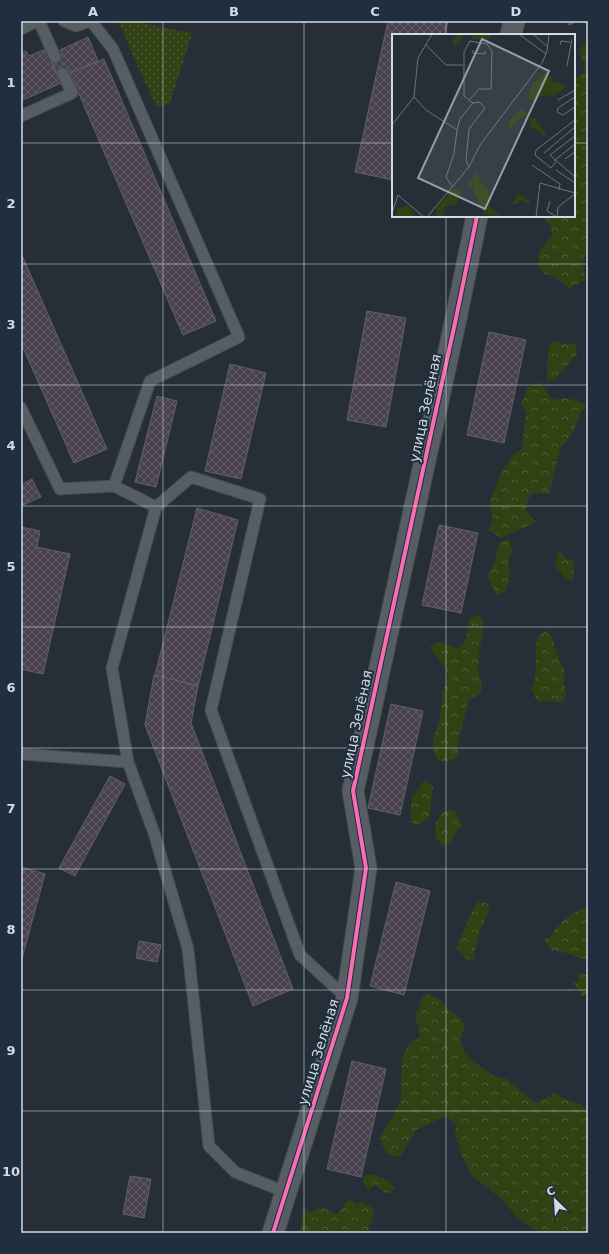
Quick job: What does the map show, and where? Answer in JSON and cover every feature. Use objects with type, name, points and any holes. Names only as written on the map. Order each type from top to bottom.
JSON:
[{"type":"street","points":[[511,34],[514,21]]},
{"type":"street","name":"улица Зелёная","points":[[273,1233],[347,998],[366,868],[353,791],[477,217]]},
{"type":"lane","points":[[21,29],[38,21],[55,57]]},
{"type":"lane","points":[[64,21],[76,26],[90,21],[113,49],[239,337],[150,381],[114,486]]},
{"type":"lane","points":[[21,116],[72,93],[63,74]]},
{"type":"lane","points":[[21,408],[60,489],[114,486],[156,507]]},
{"type":"lane","points":[[285,1192],[235,1172],[209,1146],[188,949],[154,833],[128,762],[112,668],[156,507],[191,477],[260,499],[211,710],[300,955],[347,998]]},
{"type":"lane","points":[[21,754],[128,762]]},
{"type":"green space","points":[[118,21],[131,21],[192,33],[170,104],[156,107]]},
{"type":"green space","points":[[587,39],[588,253],[585,255],[583,264],[585,280],[569,288],[555,277],[545,274],[539,268],[538,254],[550,237],[553,236],[549,223],[543,217],[575,217],[575,78],[583,74],[585,65],[578,52]]},
{"type":"green space","points":[[557,341],[567,345],[571,343],[576,346],[577,354],[556,378],[548,382],[548,354],[550,344]]},
{"type":"green space","points":[[540,382],[550,397],[554,400],[566,398],[584,404],[586,408],[581,411],[568,440],[561,446],[549,494],[532,493],[527,502],[527,511],[536,522],[501,538],[488,530],[493,520],[490,501],[501,474],[514,454],[522,449],[526,414],[521,402],[523,401],[528,387]]},
{"type":"green space","points":[[509,539],[512,551],[508,562],[510,575],[506,591],[497,595],[487,577],[496,559],[499,543]]},
{"type":"green space","points":[[560,552],[567,560],[573,559],[574,570],[573,580],[571,581],[563,576],[555,565],[558,553]]},
{"type":"green space","points":[[479,615],[483,621],[478,671],[482,684],[481,693],[469,699],[458,743],[458,757],[449,761],[438,761],[433,749],[433,740],[440,718],[442,694],[448,677],[445,667],[432,651],[430,646],[440,642],[457,648],[465,640],[469,619]]},
{"type":"green space","points":[[547,631],[552,637],[558,657],[565,671],[563,680],[566,693],[563,703],[549,700],[545,702],[537,701],[531,687],[534,685],[536,645],[539,635]]},
{"type":"green space","points":[[427,780],[434,789],[430,814],[425,821],[416,825],[411,822],[411,799],[423,782]]},
{"type":"green space","points":[[451,809],[457,814],[463,826],[458,828],[451,843],[443,846],[436,838],[435,824],[442,813]]},
{"type":"green space","points":[[478,901],[488,904],[490,909],[479,934],[473,959],[469,961],[456,948]]},
{"type":"green space","points":[[586,907],[588,912],[588,960],[554,950],[552,951],[544,940],[551,935],[565,919]]},
{"type":"green space","points":[[579,972],[588,976],[588,993],[582,996],[574,983],[578,981]]},
{"type":"green space","points":[[429,994],[440,1000],[449,1010],[461,1019],[464,1026],[460,1042],[464,1051],[473,1061],[492,1075],[507,1079],[535,1103],[555,1093],[563,1098],[581,1104],[587,1112],[588,1233],[538,1233],[516,1216],[503,1200],[471,1175],[462,1156],[455,1134],[456,1125],[446,1116],[416,1130],[400,1157],[387,1154],[379,1138],[392,1118],[401,1099],[402,1057],[411,1042],[420,1038],[415,1012],[419,1010],[422,997]]},
{"type":"green space","points":[[371,1174],[387,1180],[395,1188],[392,1192],[385,1193],[376,1185],[368,1189],[363,1183],[363,1177]]},
{"type":"green space","points":[[348,1200],[357,1204],[361,1202],[373,1208],[374,1210],[368,1233],[300,1233],[303,1207],[309,1213],[321,1207],[337,1214]]},
{"type":"building","points":[[388,21],[448,21],[445,34],[392,34],[392,180],[355,172]]},
{"type":"building","points":[[567,21],[578,21],[569,25]]},
{"type":"building","points":[[88,37],[98,61],[70,73],[69,71],[57,76],[50,59],[62,54],[60,50]]},
{"type":"building","points":[[46,49],[61,83],[21,101],[21,53],[26,51],[29,56]]},
{"type":"building","points":[[104,59],[216,321],[183,335],[70,73]]},
{"type":"building","points":[[21,253],[107,449],[74,463],[21,343]]},
{"type":"building","points":[[367,311],[406,318],[386,427],[347,420]]},
{"type":"building","points":[[489,332],[526,340],[504,443],[467,435]]},
{"type":"building","points":[[230,364],[266,373],[241,479],[205,471]]},
{"type":"building","points":[[157,396],[177,401],[156,487],[135,482]]},
{"type":"building","points":[[32,479],[41,497],[21,506],[21,485]]},
{"type":"building","points":[[197,508],[238,520],[198,686],[155,675]]},
{"type":"building","points":[[439,525],[478,533],[461,613],[422,605]]},
{"type":"building","points":[[21,527],[40,531],[37,547],[70,554],[43,674],[21,669],[21,561],[23,553],[21,552]]},
{"type":"building","points":[[154,675],[198,686],[191,723],[293,989],[253,1006],[145,725]]},
{"type":"building","points":[[391,704],[423,711],[400,815],[368,808]]},
{"type":"building","points":[[110,776],[125,784],[75,876],[59,868]]},
{"type":"building","points":[[21,867],[45,874],[21,962]]},
{"type":"building","points":[[396,882],[430,891],[404,995],[370,986]]},
{"type":"building","points":[[139,941],[161,945],[157,962],[136,958]]},
{"type":"building","points":[[352,1061],[386,1069],[361,1177],[327,1169]]},
{"type":"building","points":[[130,1176],[151,1179],[144,1218],[123,1214]]},
{"type":"cycle path","points":[[273,1233],[347,998],[366,868],[353,791],[477,217]]}]
